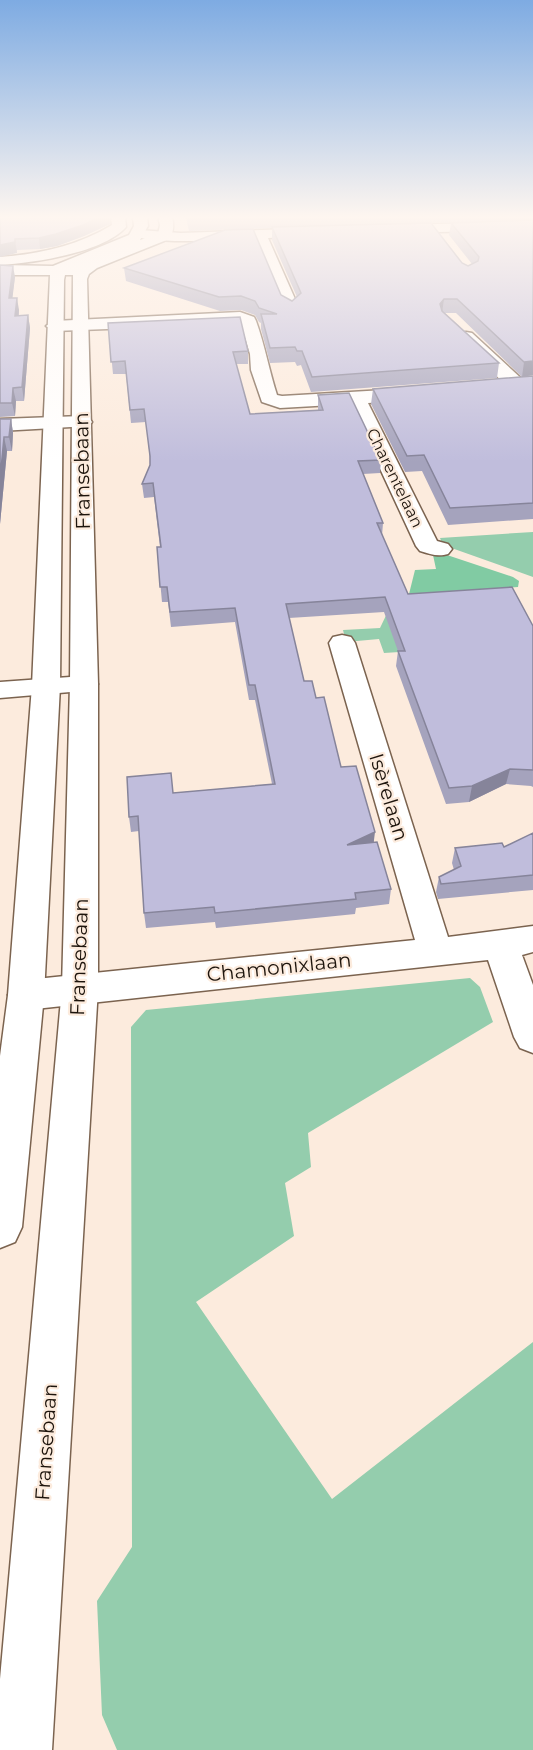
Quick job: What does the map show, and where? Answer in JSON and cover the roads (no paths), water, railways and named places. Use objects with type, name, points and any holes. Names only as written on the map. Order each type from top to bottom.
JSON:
[{"type":"street","name":"Fransebaan","points":[[23,1750],[80,988],[84,684],[68,423],[67,325],[74,299]]},
{"type":"street","points":[[287,299],[291,308]]},
{"type":"street","points":[[67,325],[240,317],[248,321],[259,354],[260,370],[269,398],[280,402],[431,393]]},
{"type":"street","points":[[456,328],[524,384]]},
{"type":"street","points":[[495,387],[524,384]]},
{"type":"street","name":"Charentelaan","points":[[357,399],[388,469],[428,546],[440,549]]},
{"type":"street","points":[[0,424],[68,423]]},
{"type":"street","name":"Fransebaan","points":[[0,1227],[26,995],[46,686],[68,423]]},
{"type":"street","name":"Isèrelaan","points":[[342,643],[435,950]]},
{"type":"street","points":[[0,690],[84,684]]},
{"type":"street","points":[[517,942],[533,1037]]},
{"type":"street","name":"Chamonixlaan","points":[[26,995],[517,942]]}]
